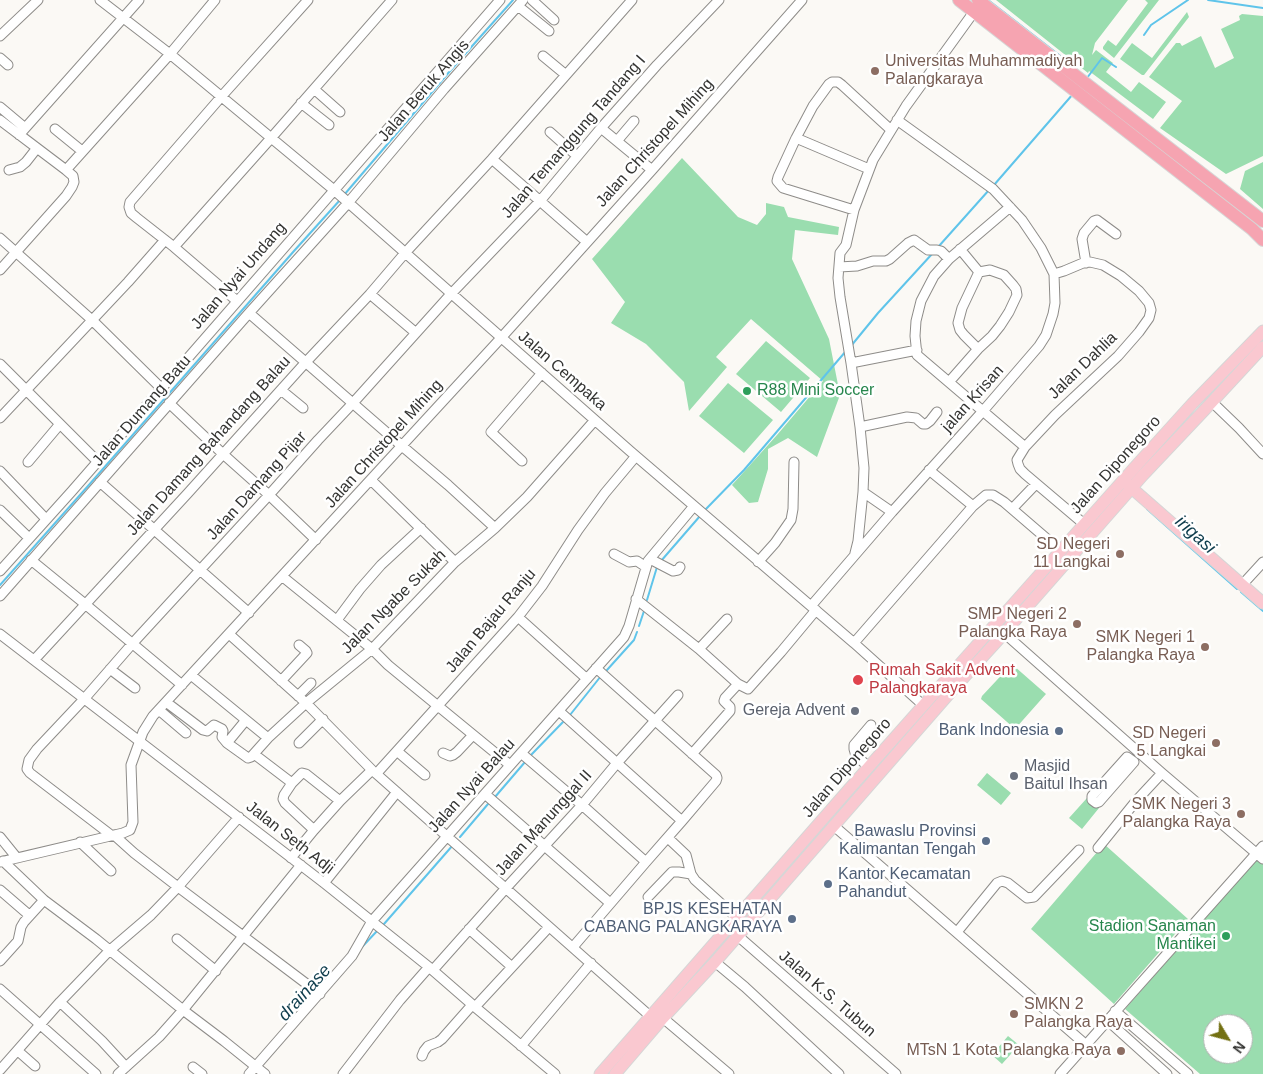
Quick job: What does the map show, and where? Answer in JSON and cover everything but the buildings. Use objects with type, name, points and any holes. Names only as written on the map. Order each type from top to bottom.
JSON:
[{"type":"highway","points":[[959,0],[978,5],[1258,223],[1263,240]]},
{"type":"main road","name":"Jalan Diponegoro","points":[[600,1074],[869,767],[889,754],[932,713],[1004,632],[1192,404],[1263,330]]},
{"type":"main road","name":"Jalan Diponegoro","points":[[615,1074],[834,826],[923,706],[1084,524],[1212,402],[1263,347]]},
{"type":"main road","points":[[1127,484],[1263,603]]},
{"type":"main road","points":[[923,706],[932,713]]},
{"type":"main road","points":[[776,874],[785,882]]},
{"type":"street","points":[[0,36],[38,0]]},
{"type":"street","name":"Jalan Cempaka","points":[[100,0],[170,54],[335,191],[636,456],[854,643],[923,706]]},
{"type":"street","points":[[22,132],[139,0]]},
{"type":"street","points":[[66,170],[170,54],[215,0]]},
{"type":"street","points":[[237,301],[131,213],[130,202],[308,0]]},
{"type":"street","points":[[174,247],[392,0]]},
{"type":"street","name":"Jalan Nyai Undang","points":[[0,572],[500,0]]},
{"type":"street","points":[[532,0],[554,20]]},
{"type":"street","name":"Jalan Damang Bahandang Balau","points":[[34,659],[370,294],[632,0]]},
{"type":"street","name":"Jalan Temanggung Tandang I","points":[[451,294],[540,200],[656,65],[719,0]]},
{"type":"street","name":"Jalan Christopel Mihing","points":[[1,862],[128,831],[132,825],[132,765],[140,740],[159,710],[501,338],[802,0]]},
{"type":"street","points":[[520,3],[549,31]]},
{"type":"street","name":"Jalan Beruk Angis","points":[[347,202],[520,3]]},
{"type":"street","points":[[855,554],[858,541],[864,468],[860,427],[840,297],[840,253],[846,245],[854,210],[873,160],[919,87],[978,5]]},
{"type":"street","points":[[543,56],[566,75]]},
{"type":"street","points":[[0,58],[8,65]]},
{"type":"street","points":[[854,210],[783,188],[779,185],[778,177],[796,138],[813,106],[832,82],[838,82],[842,85],[891,130]]},
{"type":"street","points":[[314,89],[340,112]]},
{"type":"street","points":[[302,103],[329,124]]},
{"type":"street","points":[[0,107],[37,148],[73,176],[74,182],[43,223],[0,270]]},
{"type":"street","name":"jalan Krisan","points":[[738,684],[748,689],[781,652],[855,554],[1039,346],[1046,335],[1053,314],[1055,303],[1054,274],[1030,231],[994,190],[897,120]]},
{"type":"street","points":[[1,121],[22,132]]},
{"type":"street","points":[[616,140],[634,121]]},
{"type":"street","points":[[601,128],[652,170]]},
{"type":"street","points":[[55,129],[82,151]]},
{"type":"street","points":[[550,132],[577,156]]},
{"type":"street","points":[[796,138],[869,170]]},
{"type":"street","points":[[9,170],[20,167],[37,148]]},
{"type":"street","points":[[492,159],[587,242]]},
{"type":"street","name":"Jalan Dumang Batu","points":[[0,596],[347,202]]},
{"type":"street","points":[[839,267],[857,266],[873,261],[886,261],[912,240],[915,240],[928,250],[944,254],[960,249],[1010,207]]},
{"type":"street","points":[[1054,274],[1086,263],[1082,239],[1084,233],[1094,221],[1097,220],[1116,234]]},
{"type":"street","points":[[0,238],[92,320],[161,388]]},
{"type":"street","points":[[0,418],[165,240]]},
{"type":"street","points":[[960,249],[979,272]]},
{"type":"street","points":[[944,254],[921,301],[915,328],[917,355],[1025,447],[1017,460],[1025,474],[1084,524]]},
{"type":"street","name":"Jalan Dahlia","points":[[1025,447],[1055,415],[1118,356],[1149,318],[1151,310],[1149,303],[1122,276],[1111,269],[1094,263],[1086,263]]},
{"type":"street","points":[[949,382],[1000,326],[1015,302],[1017,295],[1016,289],[1004,275],[990,270],[979,272]]},
{"type":"street","points":[[978,349],[960,330],[958,323],[962,308],[979,272]]},
{"type":"street","points":[[370,294],[416,333]]},
{"type":"street","name":"Jalan Damang Pijar","points":[[112,835],[30,773],[27,766],[29,760],[132,644],[354,403],[451,294]]},
{"type":"street","points":[[249,312],[495,528]]},
{"type":"street","points":[[850,359],[917,350]]},
{"type":"street","points":[[0,364],[97,462]]},
{"type":"street","points":[[522,461],[491,432],[542,374]]},
{"type":"street","points":[[281,390],[303,408]]},
{"type":"street","points":[[1212,402],[1263,454]]},
{"type":"street","points":[[169,403],[270,495],[316,540]]},
{"type":"street","points":[[860,427],[907,417],[916,418],[923,424],[926,424],[937,412]]},
{"type":"street","name":"Jalan Ngabe Sukah","points":[[254,754],[268,738],[306,703],[372,649],[455,562],[495,528],[531,492],[595,420]]},
{"type":"street","points":[[28,462],[60,424]]},
{"type":"street","name":"Jalan Bajau Ranju","points":[[291,858],[340,802],[398,752],[518,617],[542,586],[578,530],[605,493],[636,456]]},
{"type":"street","points":[[758,562],[775,543],[790,520],[793,509],[794,462]]},
{"type":"street","points":[[929,470],[973,506]]},
{"type":"street","points":[[0,471],[46,519]]},
{"type":"street","points":[[371,480],[455,562]]},
{"type":"street","points":[[100,482],[249,613]]},
{"type":"street","points":[[1012,508],[1036,484]]},
{"type":"street","points":[[863,492],[892,512]]},
{"type":"street","points":[[854,643],[973,506],[986,495],[991,494],[997,497],[1061,550]]},
{"type":"street","points":[[0,510],[29,538]]},
{"type":"street","name":"Jalan Nyai Balau","points":[[253,1069],[320,994],[376,924],[488,797],[510,765],[524,755],[562,714],[587,679],[600,671],[627,632],[640,601],[652,562],[699,510]]},
{"type":"street","points":[[336,620],[381,565],[421,528]]},
{"type":"street","points":[[614,554],[629,562],[652,562],[673,571],[678,570],[680,567]]},
{"type":"street","points":[[31,560],[182,685]]},
{"type":"street","points":[[1242,585],[1263,562]]},
{"type":"street","points":[[282,576],[510,765]]},
{"type":"street","points":[[640,601],[699,649],[738,684],[724,701],[730,707],[730,711],[692,754]]},
{"type":"street","points":[[518,617],[587,679]]},
{"type":"street","points":[[699,649],[727,619]]},
{"type":"street","points":[[1004,632],[1138,752],[1260,856]]},
{"type":"street","name":"Jalan Seth Adji","points":[[0,634],[140,740],[376,924],[555,1074]]},
{"type":"street","points":[[229,634],[306,703],[397,792],[650,1016]]},
{"type":"street","points":[[281,681],[307,653],[299,645]]},
{"type":"street","points":[[110,669],[135,688]]},
{"type":"street","points":[[573,948],[717,778],[600,671]]},
{"type":"street","points":[[191,675],[268,738]]},
{"type":"street","points":[[298,696],[311,682]]},
{"type":"street","name":"Jalan Manunggal II","points":[[343,1074],[400,1000],[470,929],[678,695]]},
{"type":"street","points":[[166,702],[203,730],[206,731],[214,725],[222,729],[222,737],[227,743],[248,758],[254,754],[292,782]]},
{"type":"street","points":[[159,710],[186,733]]},
{"type":"street","points":[[562,714],[682,821]]},
{"type":"street","points":[[300,743],[322,719]]},
{"type":"street","points":[[227,743],[246,720]]},
{"type":"street","points":[[869,767],[856,756],[854,745],[871,725]]},
{"type":"street","points":[[443,753],[450,756],[453,755],[473,735]]},
{"type":"street","points":[[398,752],[425,775]]},
{"type":"street","points":[[1131,760],[1138,752]]},
{"type":"street","points":[[524,755],[646,862]]},
{"type":"street","points":[[1127,756],[1131,760],[1134,762],[1100,802],[1096,803],[1092,800],[1092,796],[1127,756]]},
{"type":"street","points":[[314,830],[283,799],[292,782],[302,773],[306,774],[340,802]]},
{"type":"street","points":[[1098,848],[1162,773]]},
{"type":"street","points":[[324,883],[397,792]]},
{"type":"street","points":[[488,797],[610,903]]},
{"type":"street","points":[[0,1070],[60,1002],[109,951],[151,916],[239,817]]},
{"type":"street","points":[[834,826],[1085,1044]]},
{"type":"street","points":[[112,835],[320,994]]},
{"type":"street","points":[[0,837],[16,858]]},
{"type":"street","points":[[668,838],[686,855],[694,880],[737,918]]},
{"type":"street","points":[[80,842],[111,871]]},
{"type":"street","points":[[1060,1074],[1115,1011],[1260,856],[1263,846]]},
{"type":"street","points":[[956,932],[997,883],[1008,883],[1028,898],[1034,897],[1079,850]]},
{"type":"street","points":[[1,862],[44,900],[224,1040],[253,1069],[265,1074]]},
{"type":"street","points":[[118,1074],[159,1037],[183,1010],[301,865]]},
{"type":"street","points":[[648,897],[672,872],[691,874]]},
{"type":"street","points":[[0,890],[29,915]]},
{"type":"street","points":[[0,961],[18,941],[21,927],[29,915],[44,900]]},
{"type":"street","points":[[422,1056],[430,1044],[442,1040],[549,926]]},
{"type":"street","points":[[470,929],[512,967]]},
{"type":"street","name":"Jalan K.S. Tubun","points":[[738,936],[896,1074]]},
{"type":"street","points":[[177,939],[216,971]]},
{"type":"street","points":[[715,962],[745,987],[839,1074]]},
{"type":"street","points":[[521,1046],[591,963]]},
{"type":"street","points":[[0,990],[96,1074]]},
{"type":"street","points":[[60,1002],[102,1041],[126,1068]]},
{"type":"street","points":[[1115,1011],[1188,1074]]},
{"type":"street","points":[[664,1018],[729,1074]]},
{"type":"street","points":[[1107,1020],[1167,1074]]},
{"type":"street","points":[[18,1051],[35,1066]]},
{"type":"street","points":[[193,1067],[202,1074]]},
{"type":"green space","points":[[996,0],[1128,0],[1095,43],[1092,55],[1096,50],[1113,63],[1106,72],[1131,92],[1139,82],[1166,102],[1153,119],[1089,71],[1088,73]]},
{"type":"green space","points":[[1145,0],[1159,0],[1114,58],[1103,47],[1108,40],[1116,46],[1148,3]]},
{"type":"green space","points":[[1187,12],[1189,17],[1144,75],[1120,59],[1132,43],[1152,58]]},
{"type":"green space","points":[[1242,14],[1263,16],[1263,156],[1226,174],[1160,128],[1182,101],[1149,77],[1176,43],[1180,43],[1182,46],[1201,36],[1215,68],[1234,58],[1221,29],[1240,20],[1239,16]]},
{"type":"green space","points":[[682,158],[738,217],[757,225],[766,214],[766,203],[784,207],[788,217],[839,227],[838,235],[795,230],[792,259],[829,339],[840,395],[817,457],[788,438],[768,449],[768,469],[758,502],[749,503],[732,485],[823,381],[751,319],[716,357],[727,367],[689,411],[684,382],[646,344],[611,323],[625,302],[592,259]]},
{"type":"green space","points":[[1263,162],[1263,209],[1240,189],[1245,171]]},
{"type":"green space","points":[[766,341],[810,378],[781,412],[736,374]]},
{"type":"green space","points":[[728,383],[773,420],[744,453],[699,416]]},
{"type":"green space","points":[[1011,665],[1046,694],[1015,729],[981,699]]},
{"type":"green space","points":[[987,773],[1011,793],[1001,805],[977,785]]},
{"type":"green space","points":[[1087,798],[1099,808],[1082,829],[1069,818]]},
{"type":"green space","points":[[1104,844],[1188,919],[1114,1004],[1031,929]]},
{"type":"green space","name":"Stadion Sanaman Mantikei","points":[[1257,859],[1263,864],[1263,1074],[1200,1074],[1125,1009]]},
{"type":"green space","points":[[1008,1036],[1019,1045],[1002,1064],[992,1055]]},
{"type":"waterway","points":[[344,195],[513,0]]},
{"type":"waterway","points":[[988,0],[1072,65]]},
{"type":"waterway","points":[[1144,35],[1151,25],[1188,0]]},
{"type":"waterway","points":[[1208,0],[1263,8]]},
{"type":"waterway","points":[[1087,78],[1102,58],[1116,67]]},
{"type":"waterway","points":[[994,185],[1073,94]]},
{"type":"waterway","points":[[939,246],[989,190]]},
{"type":"waterway","points":[[0,585],[340,200]]},
{"type":"waterway","points":[[851,346],[878,313],[932,254]]},
{"type":"waterway","points":[[705,510],[744,470],[846,351]]},
{"type":"waterway","name":"irigasi","points":[[1147,509],[1237,589]]},
{"type":"waterway","points":[[661,561],[700,516]]},
{"type":"waterway","points":[[647,600],[657,567]]},
{"type":"waterway","name":"irigasi","points":[[1241,592],[1263,611]]},
{"type":"waterway","points":[[639,626],[644,611]]},
{"type":"waterway","points":[[607,670],[634,640],[637,632]]},
{"type":"waterway","points":[[570,715],[601,676]]},
{"type":"waterway","points":[[531,755],[563,722]]},
{"type":"waterway","points":[[495,797],[525,762]]},
{"type":"waterway","points":[[460,837],[488,804]]},
{"type":"waterway","points":[[384,924],[453,845]]},
{"type":"waterway","name":"drainase","points":[[361,948],[378,930]]},
{"type":"place","name":"Universitas Muhammadiyah Palangkaraya","points":[[875,71]]},
{"type":"place","name":"R88 Mini Soccer","points":[[747,391]]},
{"type":"place","name":"SD Negeri 11 Langkai","points":[[1120,554]]},
{"type":"place","name":"SMP Negeri 2 Palangka Raya","points":[[1077,624]]},
{"type":"place","name":"SMK Negeri 1 Palangka Raya","points":[[1205,647]]},
{"type":"place","name":"Rumah Sakit Advent Palangkaraya","points":[[858,680]]},
{"type":"place","name":"Gereja Advent","points":[[855,711]]},
{"type":"place","name":"Bank Indonesia","points":[[1059,731]]},
{"type":"place","name":"SD Negeri 5 Langkai","points":[[1216,743]]},
{"type":"place","name":"Masjid Baitul Ihsan","points":[[1014,776]]},
{"type":"place","name":"SMK Negeri 3 Palangka Raya","points":[[1241,814]]},
{"type":"place","name":"Bawaslu Provinsi Kalimantan Tengah","points":[[986,841]]},
{"type":"place","name":"Kantor Kecamatan Pahandut","points":[[828,884]]},
{"type":"place","name":"BPJS KESEHATAN CABANG PALANGKARAYA","points":[[792,919]]},
{"type":"place","name":"Stadion Sanaman Mantikei","points":[[1226,936]]},
{"type":"place","name":"SMKN 2 Palangka Raya","points":[[1014,1014]]},
{"type":"place","name":"MTsN 1 Kota Palangka Raya","points":[[1121,1051]]}]
